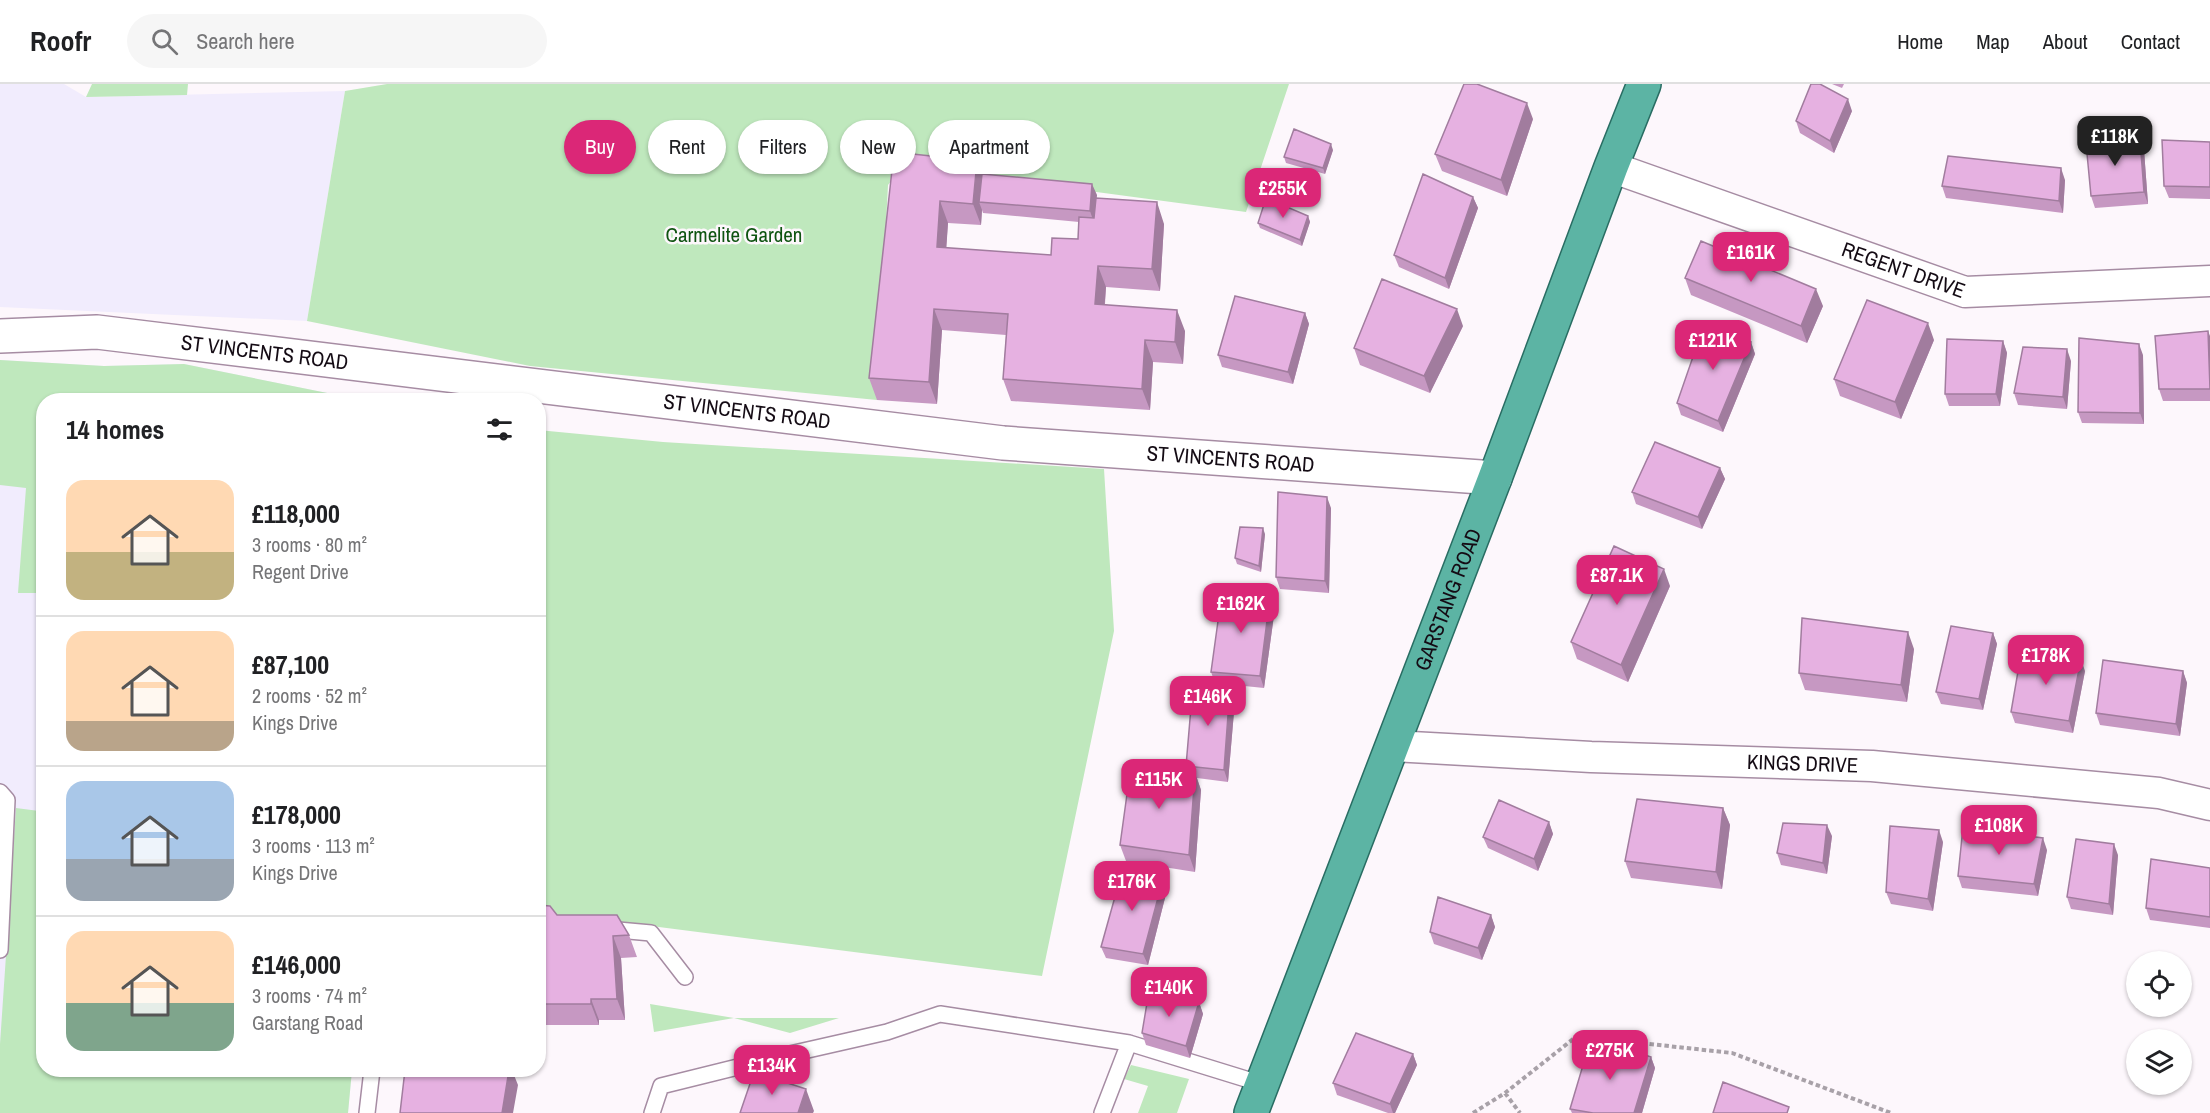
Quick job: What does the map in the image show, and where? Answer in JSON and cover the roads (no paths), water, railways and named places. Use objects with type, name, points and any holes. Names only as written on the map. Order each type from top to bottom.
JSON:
[{"type":"highway","name":"GARSTANG ROAD","points":[[1257,1098],[1496,478],[1644,84]]},
{"type":"street","name":"REGENT DRIVE","points":[[1611,167],[1965,291],[2210,281]]},
{"type":"street","name":"ST VINCENTS ROAD","points":[[0,336],[97,332],[1003,443],[1496,478]]},
{"type":"street","name":"KINGS DRIVE","points":[[1393,746],[1591,757],[1872,766],[2159,793],[2210,805]]},
{"type":"lane","points":[[0,792],[7,800],[0,950]]},
{"type":"lane","points":[[596,928],[651,933],[685,977]]},
{"type":"lane","points":[[652,1113],[661,1086],[790,1053],[887,1032],[940,1014],[1129,1043],[1257,1098]]},
{"type":"lane","points":[[1102,1113],[1129,1043]]},
{"type":"lane","points":[[367,1113],[371,1077]]},
{"type":"park label","name":"Carmelite Garden","points":[[734,235]]}]
